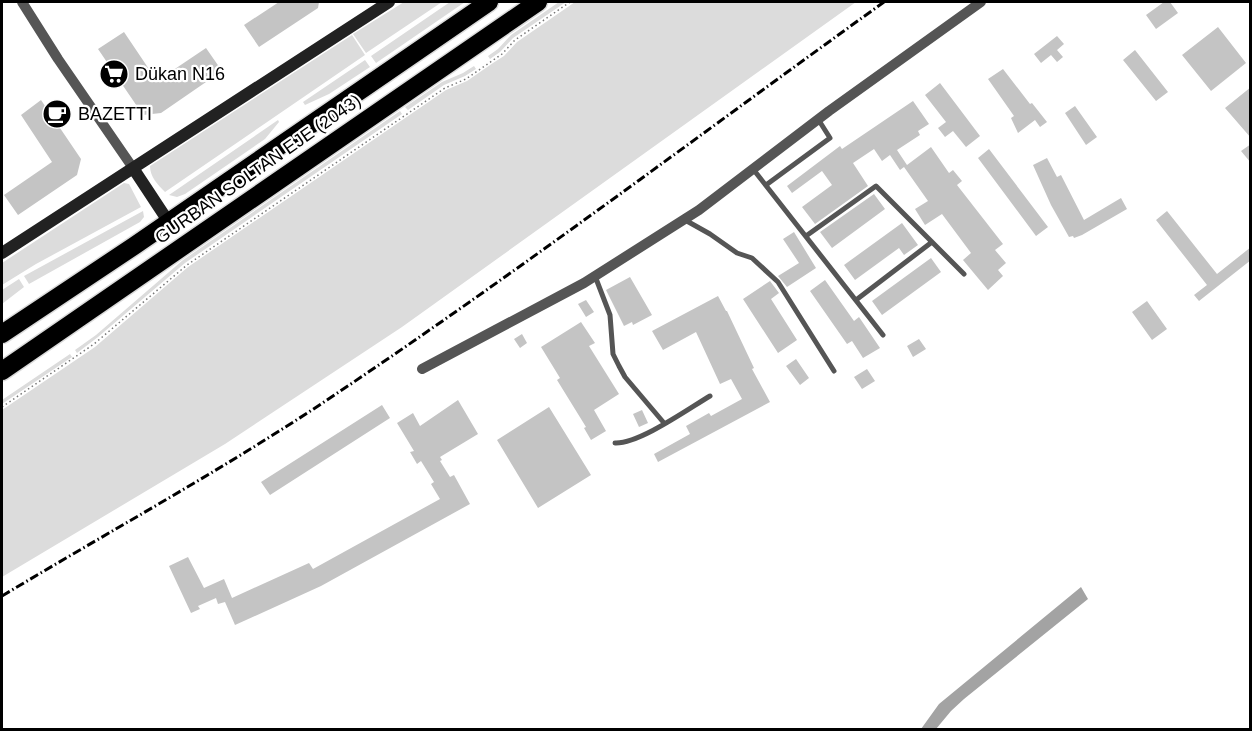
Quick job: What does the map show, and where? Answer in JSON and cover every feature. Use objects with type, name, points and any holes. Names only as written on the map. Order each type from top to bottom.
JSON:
[{"type":"highway","name":"GURBAN SOLTAN EJE (2043)","points":[[2,334],[489,2]]},
{"type":"highway","name":"GURBAN SOLTAN EJE (2043)","points":[[9,366],[538,2]]},
{"type":"highway","points":[[2,340],[9,366]]},
{"type":"street","points":[[22,2],[168,221]]},
{"type":"street","points":[[2,254],[371,6],[389,2]]},
{"type":"street","points":[[422,369],[595,276],[684,220],[818,119],[981,2]]},
{"type":"lane","points":[[765,185],[830,138],[818,119]]},
{"type":"lane","points":[[753,169],[883,336]]},
{"type":"lane","points":[[806,236],[876,186],[964,274]]},
{"type":"lane","points":[[684,220],[710,234],[737,253],[752,258],[778,282],[834,371]]},
{"type":"lane","points":[[856,300],[932,242]]},
{"type":"lane","points":[[595,276],[610,315],[612,345],[616,360],[625,377],[664,423]]},
{"type":"lane","points":[[615,443],[633,439],[710,396]]},
{"type":"path","points":[[2,407],[94,344],[187,265],[445,88],[466,79],[502,54],[515,40],[570,2]]},
{"type":"shaded area","points":[[404,2],[442,2],[366,53],[353,34]]},
{"type":"shaded area","points":[[450,2],[465,2],[376,63],[371,56]]},
{"type":"shaded area","points":[[559,2],[566,2],[513,38],[490,59],[488,56],[511,35]]},
{"type":"shaded area","points":[[575,2],[856,2],[402,327],[225,444],[2,577],[2,410],[95,347],[188,267],[446,90],[467,81],[504,56],[517,42]]},
{"type":"shaded area","points":[[352,35],[365,55],[165,192],[157,184],[151,174],[150,166]]},
{"type":"shaded area","points":[[365,60],[370,67],[329,94],[305,105],[303,102]]},
{"type":"shaded area","points":[[474,66],[476,69],[444,85],[408,110],[405,107],[442,82]]},
{"type":"shaded area","points":[[400,111],[402,114],[185,263],[77,353],[75,350],[96,335],[183,260]]},
{"type":"shaded area","points":[[278,120],[279,122],[265,139],[185,194],[177,197],[169,195]]},
{"type":"shaded area","points":[[124,183],[129,184],[141,207],[2,285],[2,263]]},
{"type":"shaded area","points":[[143,211],[144,217],[140,222],[29,284],[24,276]]},
{"type":"shaded area","points":[[19,279],[24,287],[2,304],[2,290]]},
{"type":"shaded area","points":[[70,354],[72,357],[2,404],[2,400]]},
{"type":"shaded area","points":[[1081,587],[1088,599],[964,699],[936,729],[921,729],[939,704]]},
{"type":"building","points":[[279,2],[319,2],[318,8],[259,47],[244,25]]},
{"type":"building","points":[[1164,2],[1170,2],[1178,13],[1156,29],[1146,15]]},
{"type":"building","points":[[1218,27],[1246,63],[1211,91],[1182,55]]},
{"type":"building","points":[[124,32],[157,81],[206,48],[222,71],[161,113],[143,115],[98,49]]},
{"type":"building","points":[[1057,36],[1064,44],[1057,50],[1063,57],[1057,62],[1051,55],[1041,63],[1034,54]]},
{"type":"building","points":[[1135,50],[1168,92],[1156,101],[1123,60]]},
{"type":"building","points":[[1003,69],[1047,122],[1040,127],[1035,120],[1018,133],[1011,118],[1014,116],[988,79]]},
{"type":"building","points":[[940,83],[980,136],[966,147],[953,131],[945,137],[938,128],[946,122],[925,95]]},
{"type":"building","points":[[1251,87],[1251,138],[1225,108]]},
{"type":"building","points":[[41,100],[81,159],[77,175],[18,215],[4,195],[52,162],[21,115]]},
{"type":"building","points":[[913,101],[929,124],[918,131],[920,135],[897,150],[907,165],[931,147],[949,173],[953,170],[962,181],[957,185],[1003,244],[995,250],[1006,263],[998,270],[1003,276],[988,290],[963,260],[971,253],[942,214],[925,225],[915,209],[928,201],[904,167],[900,170],[890,155],[882,161],[874,149],[853,163],[868,186],[815,224],[802,207],[832,185],[822,171],[792,193],[787,186],[840,146],[842,149]]},
{"type":"building","points":[[1075,106],[1097,137],[1086,145],[1065,113]]},
{"type":"building","points":[[1251,144],[1251,163],[1241,151]]},
{"type":"building","points":[[989,149],[1048,227],[1036,236],[978,158]]},
{"type":"building","points":[[1047,158],[1057,177],[1061,175],[1084,220],[1121,198],[1127,209],[1082,235],[1069,237],[1033,165]]},
{"type":"building","points":[[874,194],[885,209],[832,248],[820,232]]},
{"type":"building","points":[[1167,211],[1217,274],[1251,247],[1251,260],[1199,301],[1194,295],[1207,285],[1156,220]]},
{"type":"building","points":[[902,223],[918,245],[904,255],[899,248],[855,280],[844,265]]},
{"type":"building","points":[[794,232],[816,268],[787,287],[778,276],[799,263],[783,239]]},
{"type":"building","points":[[931,258],[941,272],[882,315],[872,301]]},
{"type":"building","points":[[630,277],[652,315],[633,325],[632,322],[624,326],[606,290]]},
{"type":"building","points":[[825,280],[854,321],[859,317],[880,348],[863,358],[852,341],[847,344],[810,291]]},
{"type":"building","points":[[770,281],[779,293],[771,299],[797,340],[778,353],[743,299]]},
{"type":"building","points":[[718,296],[770,402],[658,462],[654,454],[690,434],[686,426],[709,413],[711,416],[742,399],[731,379],[720,384],[696,332],[663,350],[652,331]]},
{"type":"building","points":[[586,300],[594,312],[586,317],[578,304]]},
{"type":"building","points":[[1147,301],[1167,329],[1152,340],[1132,312]]},
{"type":"building","points":[[581,322],[595,343],[589,346],[619,394],[594,410],[606,431],[591,440],[584,428],[586,427],[557,380],[560,378],[541,347]]},
{"type":"building","points":[[522,334],[527,343],[520,348],[514,339]]},
{"type":"building","points":[[919,339],[926,349],[913,357],[907,346]]},
{"type":"building","points":[[796,359],[809,378],[800,385],[786,366]]},
{"type":"building","points":[[867,369],[875,381],[862,389],[854,377]]},
{"type":"building","points":[[458,400],[478,434],[440,457],[442,460],[440,461],[450,477],[454,475],[470,504],[321,586],[235,625],[225,602],[218,604],[216,598],[198,606],[200,609],[191,613],[169,566],[188,557],[204,588],[224,579],[232,598],[309,563],[313,569],[440,499],[431,484],[434,482],[421,461],[417,464],[410,452],[414,451],[397,423],[413,413],[420,426]]},
{"type":"building","points":[[382,405],[390,418],[270,495],[261,482]]},
{"type":"building","points":[[549,407],[591,475],[538,508],[497,440]]},
{"type":"building","points":[[642,410],[648,423],[639,427],[633,414]]},
{"type":"railway","points":[[2,596],[207,476],[327,400],[538,253],[884,2]]},
{"type":"place","name":"Dükan N16","points":[[114,74]]},
{"type":"place","name":"BAZETTI","points":[[57,114]]}]
